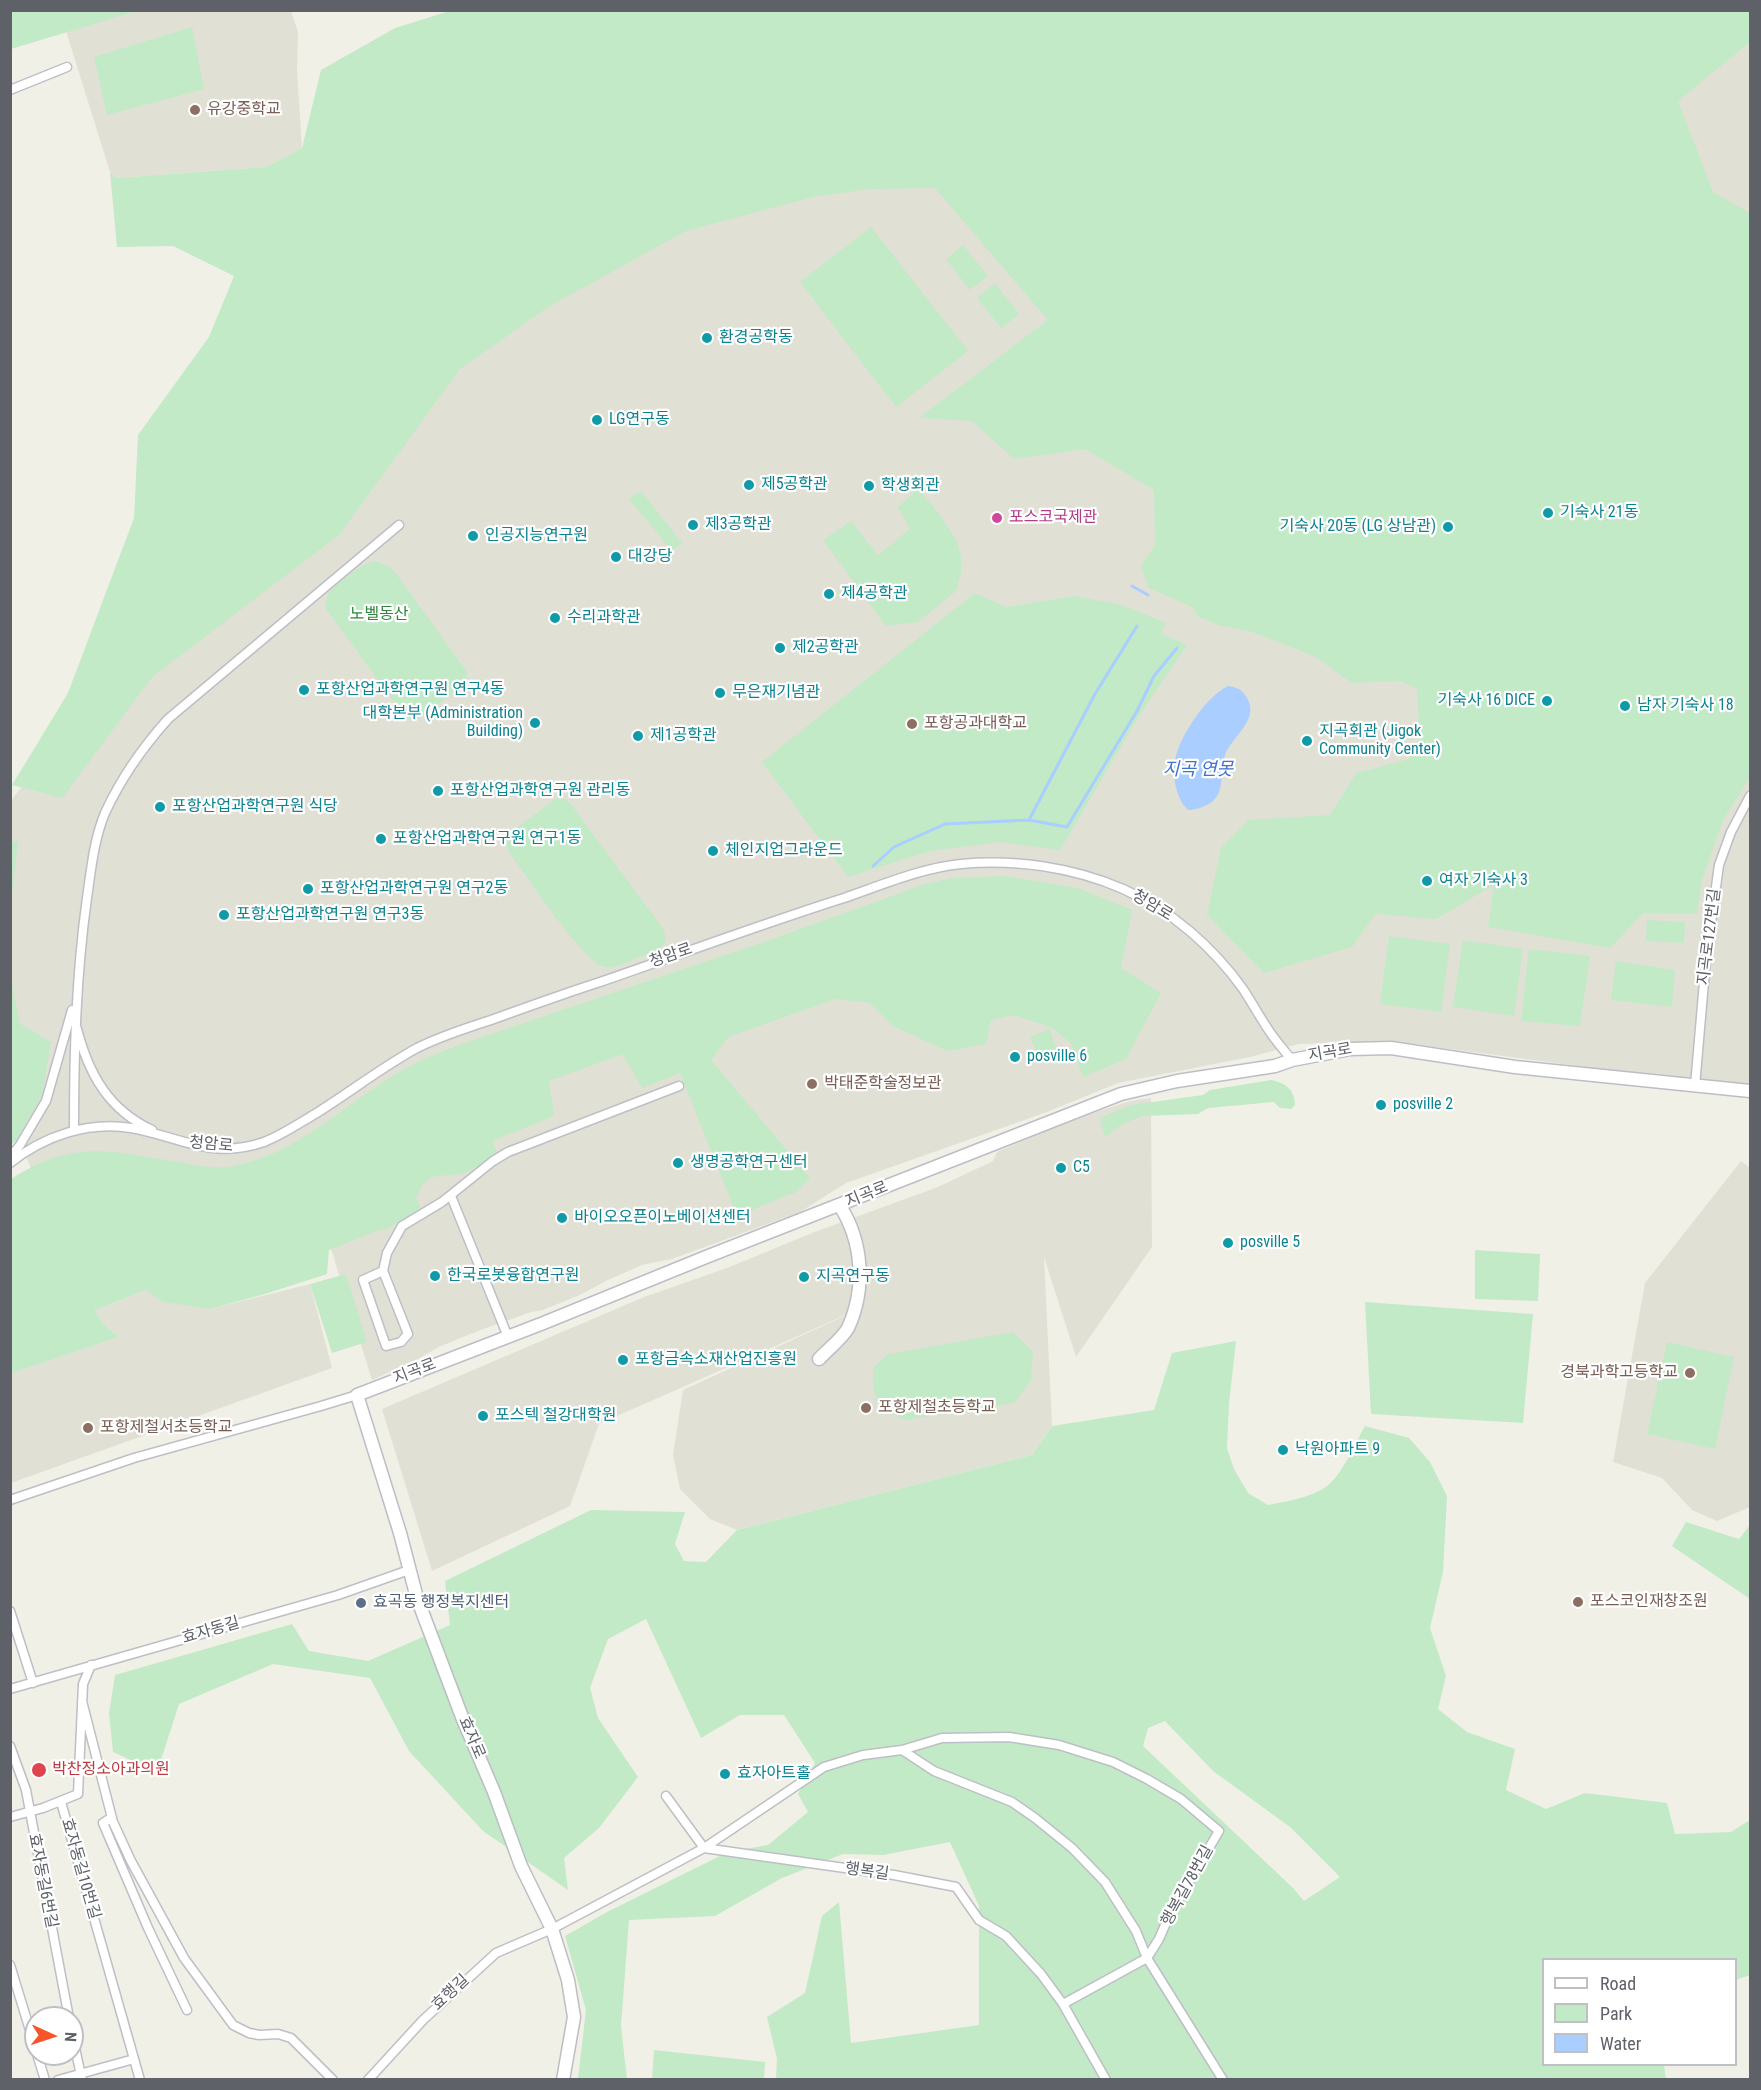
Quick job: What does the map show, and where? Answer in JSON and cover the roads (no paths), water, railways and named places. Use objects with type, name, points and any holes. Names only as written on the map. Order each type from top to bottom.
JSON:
[{"type":"street","points":[[10,90],[67,67]]},
{"type":"street","points":[[74,1131],[75,1020],[79,950],[99,833],[109,806],[139,755],[168,718],[399,525]]},
{"type":"street","name":"지곡로127번길","points":[[1695,1086],[1706,959],[1719,865],[1731,832],[1750,796]]},
{"type":"street","name":"청암로","points":[[10,1163],[47,1140],[74,1131],[93,1128],[131,1128],[195,1146],[228,1149],[249,1147],[294,1127],[385,1068],[437,1038],[647,964],[909,876],[958,864],[1009,863],[1058,869],[1111,884],[1156,906],[1191,933],[1229,972],[1244,990],[1268,1030],[1292,1060]]},
{"type":"street","points":[[10,1157],[20,1145],[46,1101],[76,998]]},
{"type":"street","points":[[75,1020],[91,1068],[112,1102],[135,1122],[172,1140]]},
{"type":"street","name":"지곡로","points":[[10,1500],[136,1457],[357,1395],[1121,1094],[1177,1081],[1275,1066],[1292,1060],[1350,1049],[1391,1048],[1515,1067],[1750,1091]]},
{"type":"street","points":[[383,1271],[363,1280],[386,1346],[401,1342],[408,1334],[383,1271],[387,1253],[402,1226],[451,1196],[493,1161],[508,1152],[679,1086]]},
{"type":"street","points":[[451,1196],[508,1337]]},
{"type":"street","points":[[819,1359],[847,1329],[861,1285],[856,1243],[840,1206]]},
{"type":"street","name":"효자로","points":[[357,1395],[417,1598],[440,1662],[494,1792],[521,1866],[552,1929],[568,1980],[574,2017],[563,2079]]},
{"type":"street","name":"효자동길","points":[[10,1689],[338,1595],[410,1570]]},
{"type":"street","points":[[10,1611],[33,1683]]},
{"type":"street","name":"효자동길10번길","points":[[90,1665],[83,1684],[78,1794],[61,1802],[140,2079]]},
{"type":"street","points":[[82,1701],[111,1818],[131,1861],[184,1958],[233,2025],[249,2033],[278,2034],[291,2038],[333,2079]]},
{"type":"street","name":"행복길78번길","points":[[704,1848],[824,1767],[863,1755],[902,1750],[942,1738],[1009,1737],[1059,1744],[1113,1762],[1147,1779],[1181,1799],[1220,1831],[1169,1916],[1159,1939],[1147,1958]]},
{"type":"street","name":"효자동길6번길","points":[[10,1746],[26,1790],[67,2006]]},
{"type":"street","name":"행복길78번길","points":[[902,1750],[934,1771],[1012,1802],[1072,1848],[1105,1882],[1136,1931],[1147,1958],[1223,2079]]},
{"type":"street","points":[[552,1929],[704,1848],[666,1796]]},
{"type":"street","points":[[10,1817],[61,1802]]},
{"type":"street","points":[[111,1818],[103,1823],[148,1928],[187,2010]]},
{"type":"street","name":"행복길","points":[[704,1848],[894,1875],[956,1887],[979,1920],[1006,1936],[1041,1974],[1063,2004],[1106,2079]]},
{"type":"street","name":"효행길","points":[[368,2079],[423,2020],[481,1965],[503,1950],[552,1929]]},
{"type":"street","points":[[1063,2004],[1147,1958]]},
{"type":"street","points":[[10,1965],[24,2010]]},
{"type":"street","points":[[58,2079],[81,2076],[134,2059]]},
{"type":"water","name":"지곡 연못","points":[[1228,686],[1237,688],[1247,698],[1250,706],[1248,721],[1225,755],[1220,790],[1217,795],[1205,806],[1188,810],[1175,785],[1176,756],[1196,716],[1212,698]]},
{"type":"waterway","points":[[1132,586],[1148,595]]},
{"type":"waterway","points":[[1029,820],[1095,694],[1137,626]]},
{"type":"waterway","points":[[873,866],[894,847],[945,824],[1029,820],[1067,827],[1137,711],[1154,676],[1177,648]]},
{"type":"place","name":"유강중학교","points":[[195,110]]},
{"type":"place","name":"환경공학동","points":[[707,338]]},
{"type":"place","name":"LG연구동","points":[[597,420]]},
{"type":"place","name":"제5공학관","points":[[749,485]]},
{"type":"place","name":"학생회관","points":[[869,486]]},
{"type":"place","name":"기숙사 21동","points":[[1548,513]]},
{"type":"place","name":"포스코국제관","points":[[997,518]]},
{"type":"place","name":"제3공학관","points":[[693,525]]},
{"type":"place","name":"기숙사 20동 (LG 상남관)","points":[[1448,527]]},
{"type":"place","name":"인공지능연구원","points":[[473,536]]},
{"type":"place","name":"대강당","points":[[616,557]]},
{"type":"place","name":"제4공학관","points":[[829,594]]},
{"type":"place","name":"수리과학관","points":[[555,618]]},
{"type":"place","name":"제2공학관","points":[[780,648]]},
{"type":"place","name":"포항산업과학연구원 연구4동","points":[[304,690]]},
{"type":"place","name":"무은재기념관","points":[[720,693]]},
{"type":"place","name":"기숙사 16 DICE","points":[[1547,701]]},
{"type":"place","name":"남자 기숙사 18","points":[[1625,706]]},
{"type":"place","name":"대학본부 (Administration Building)","points":[[535,723]]},
{"type":"place","name":"포항공과대학교","points":[[912,724]]},
{"type":"place","name":"제1공학관","points":[[638,736]]},
{"type":"place","name":"지곡회관 (Jigok Community Center)","points":[[1307,741]]},
{"type":"place","name":"포항산업과학연구원 관리동","points":[[438,791]]},
{"type":"place","name":"포항산업과학연구원 식당","points":[[160,807]]},
{"type":"place","name":"포항산업과학연구원 연구1동","points":[[381,839]]},
{"type":"place","name":"체인지업그라운드","points":[[713,851]]},
{"type":"place","name":"여자 기숙사 3","points":[[1427,881]]},
{"type":"place","name":"포항산업과학연구원 연구2동","points":[[308,889]]},
{"type":"place","name":"포항산업과학연구원 연구3동","points":[[224,915]]},
{"type":"place","name":"posville 6","points":[[1015,1057]]},
{"type":"place","name":"박태준학술정보관","points":[[812,1084]]},
{"type":"place","name":"posville 2","points":[[1381,1105]]},
{"type":"place","name":"생명공학연구센터","points":[[678,1163]]},
{"type":"place","name":"C5","points":[[1061,1168]]},
{"type":"place","name":"바이오오픈이노베이션센터","points":[[562,1218]]},
{"type":"place","name":"posville 5","points":[[1228,1243]]},
{"type":"place","name":"한국로봇융합연구원","points":[[435,1276]]},
{"type":"place","name":"지곡연구동","points":[[804,1277]]},
{"type":"place","name":"포항금속소재산업진흥원","points":[[623,1360]]},
{"type":"place","name":"경북과학고등학교","points":[[1690,1373]]},
{"type":"place","name":"포항제철초등학교","points":[[866,1408]]},
{"type":"place","name":"포스텍 철강대학원","points":[[483,1416]]},
{"type":"place","name":"포항제철서초등학교","points":[[88,1428]]},
{"type":"place","name":"낙원아파트 9","points":[[1283,1450]]},
{"type":"place","name":"포스코인재창조원","points":[[1578,1602]]},
{"type":"place","name":"효곡동 행정복지센터","points":[[361,1603]]},
{"type":"place","name":"박찬정소아과의원","points":[[39,1770]]},
{"type":"place","name":"효자아트홀","points":[[725,1774]]},
{"type":"park label","name":"노벨동산","points":[[379,615]]}]
